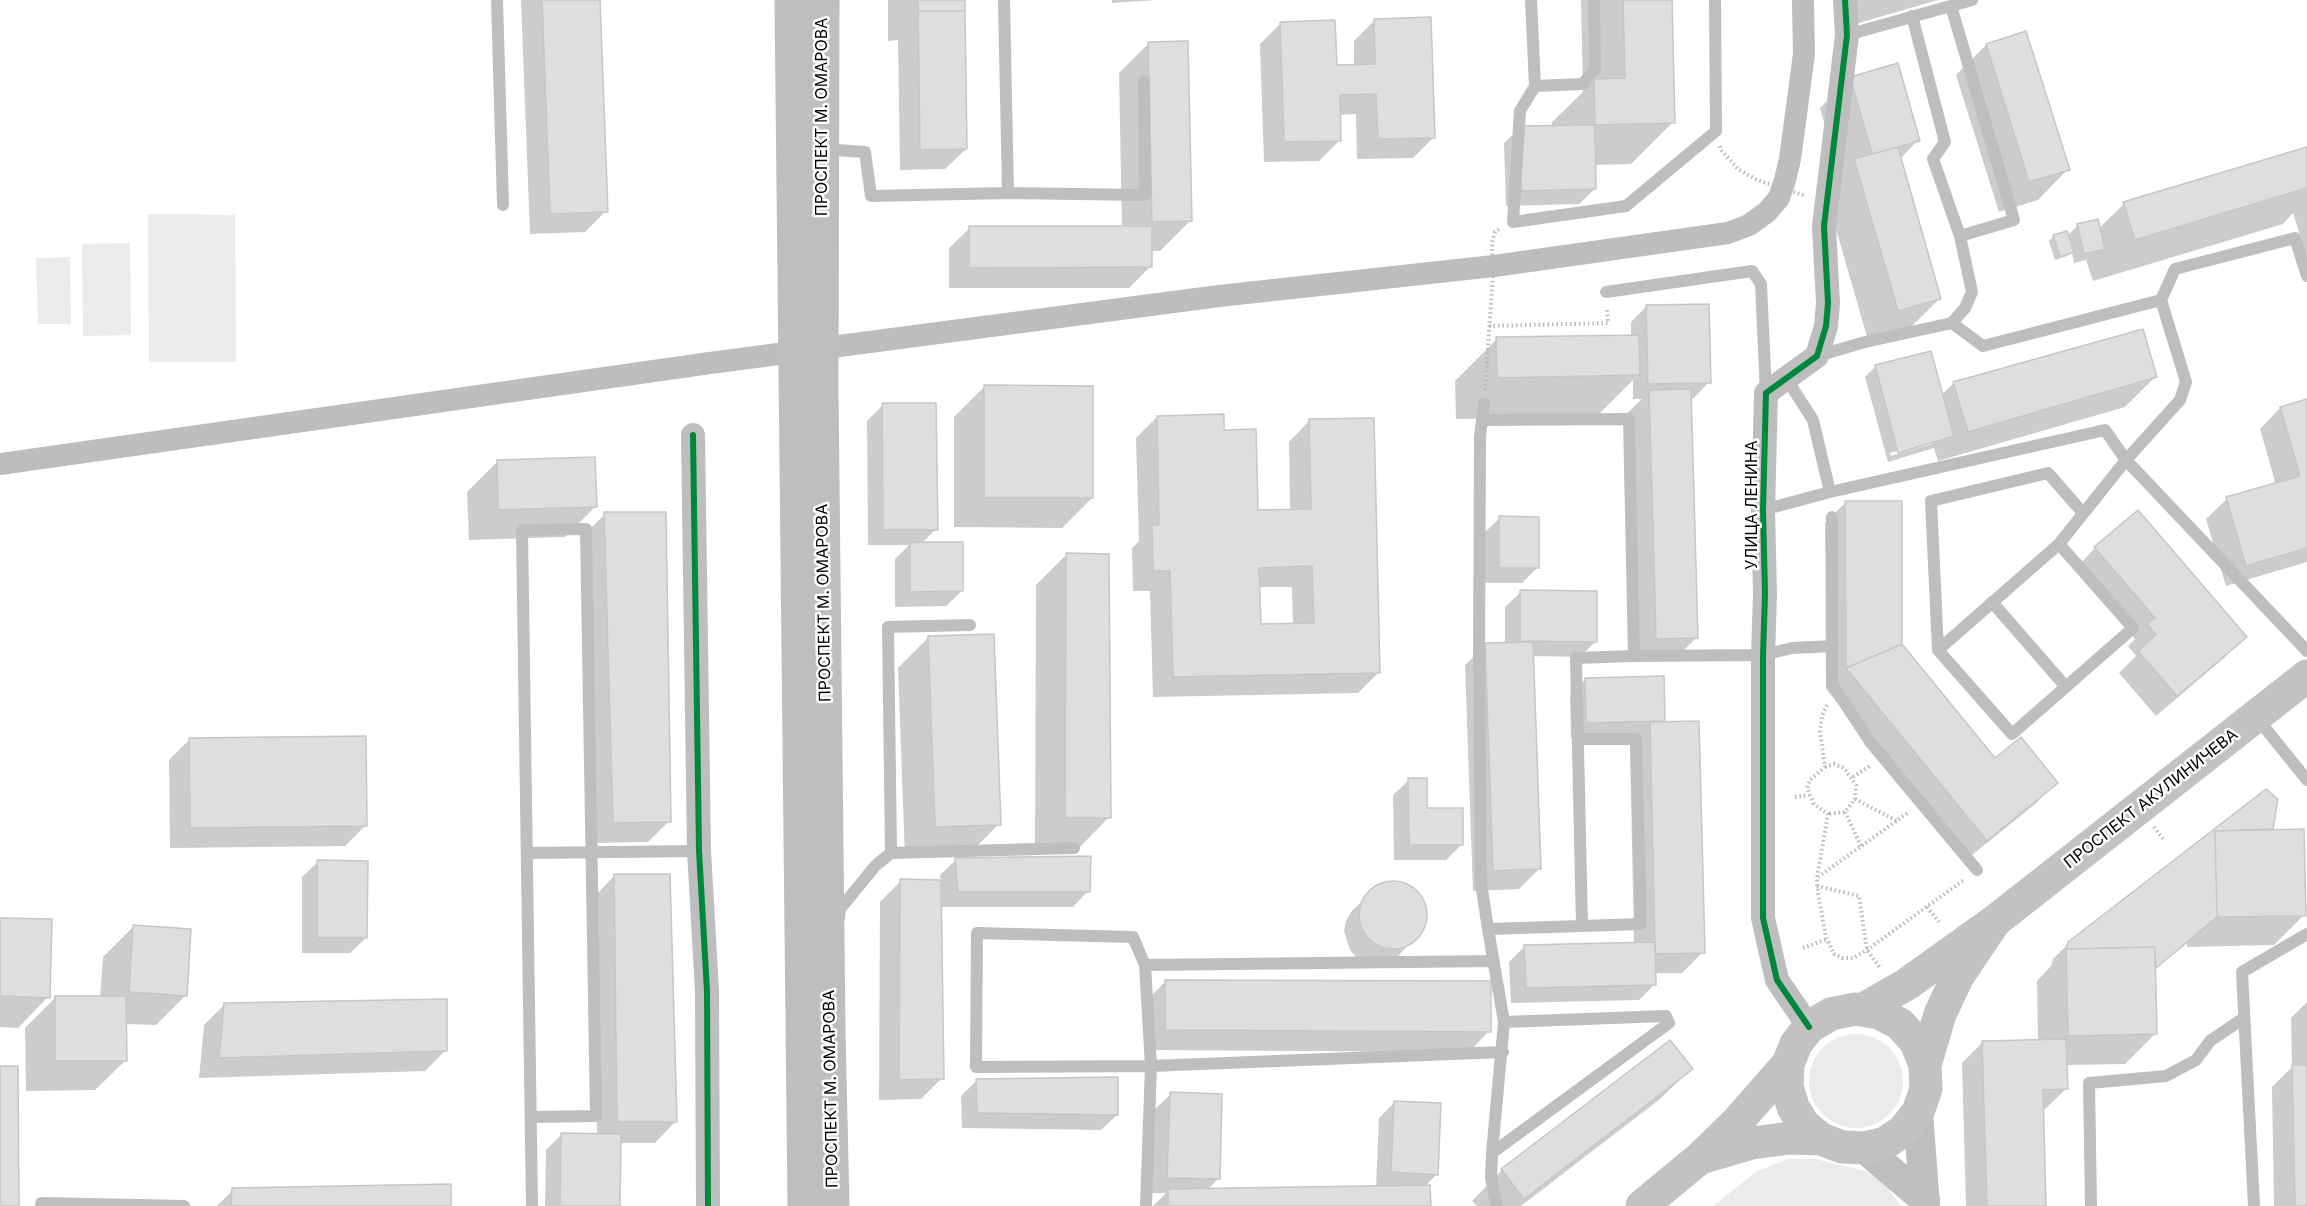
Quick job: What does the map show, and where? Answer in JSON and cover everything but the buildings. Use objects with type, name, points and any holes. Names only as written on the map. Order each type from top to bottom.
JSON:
[{"type":"main road","name":"ПРОСПЕКТ М. ОМАРОВА","points":[[791,0],[809,332]]},
{"type":"main road","name":"ПРОСПЕКТ М. ОМАРОВА","points":[[804,1206],[808,392],[809,332],[822,149],[823,0]]},
{"type":"main road","name":"ПРОСПЕКТ М. ОМАРОВА","points":[[808,392],[833,1206]]},
{"type":"main road","name":"ПРОСПЕКТ АКУЛИНИЧЕВА","points":[[1862,1010],[1907,984],[1995,921],[2307,676]]},
{"type":"main road","points":[[1925,1065],[1944,1005],[1958,976],[1995,921]]},
{"type":"main road","points":[[1855,1009],[1862,1010],[1879,1013],[1900,1024],[1916,1042],[1925,1065],[1926,1089],[1918,1112],[1903,1131],[1885,1143],[1864,1148],[1842,1147],[1821,1139],[1804,1125],[1793,1107],[1787,1086],[1788,1064],[1796,1044],[1809,1027],[1831,1014],[1855,1009]]},
{"type":"main road","points":[[1642,1206],[1700,1158],[1737,1122],[1788,1064]]},
{"type":"main road","points":[[1700,1158],[1752,1143],[1790,1138],[1821,1139]]},
{"type":"street","points":[[1766,393],[1817,357],[1826,326],[1828,303],[1824,226],[1847,35],[1845,0]]},
{"type":"street","name":"УЛИЦА ЛЕНИНА","points":[[1766,393],[1763,510],[1765,594],[1763,918],[1777,980],[1809,1027]]},
{"type":"street","points":[[693,435],[699,851],[707,991],[708,1206]]},
{"type":"street","points":[[1918,1112],[1925,1203]]},
{"type":"street","points":[[1864,1148],[1925,1203]]},
{"type":"lane","points":[[497,0],[503,206]]},
{"type":"lane","points":[[1004,0],[1008,193]]},
{"type":"lane","points":[[1532,0],[1535,86],[1520,111],[1513,222],[1626,206],[1716,131],[1714,0]]},
{"type":"lane","points":[[1535,86],[1583,84],[1595,69],[1594,0]]},
{"type":"lane","points":[[1847,35],[1972,0]]},
{"type":"lane","points":[[1951,6],[2014,220],[1960,236]]},
{"type":"lane","points":[[1817,357],[1864,342],[1952,323],[1965,308],[1972,292],[1960,236],[1933,159],[1945,142],[1912,16]]},
{"type":"lane","points":[[822,149],[865,152],[871,196],[1008,193],[1145,195],[1144,82]]},
{"type":"lane","points":[[1938,650],[2059,544],[2126,460],[2180,400],[2186,382],[2161,300],[2175,269],[2295,238],[2307,276]]},
{"type":"lane","points":[[1606,292],[1752,271],[1761,284],[1766,393]]},
{"type":"lane","points":[[1952,323],[1983,346],[2161,300]]},
{"type":"lane","points":[[1786,378],[1813,420],[1830,492]]},
{"type":"lane","points":[[1484,404],[1480,437],[1481,883],[1504,1022],[1491,1178],[1497,1206]]},
{"type":"lane","points":[[1482,420],[1629,419],[1634,656]]},
{"type":"lane","points":[[1763,510],[1830,492],[2105,430],[2126,460],[2307,651]]},
{"type":"lane","points":[[2059,544],[2133,628],[2012,734],[1938,650],[1931,501],[2048,473],[2083,513]]},
{"type":"lane","points":[[1832,517],[1832,684],[1871,743],[1977,870]]},
{"type":"lane","points":[[531,1117],[596,1116],[586,529],[522,530],[532,1206]]},
{"type":"lane","points":[[1992,602],[2066,687]]},
{"type":"lane","points":[[891,853],[888,627],[970,625]]},
{"type":"lane","points":[[1582,926],[1576,658],[1763,655],[1792,648],[1833,646]]},
{"type":"lane","points":[[2256,716],[2307,780]]},
{"type":"lane","points":[[1488,929],[1641,924],[1636,739],[1578,739]]},
{"type":"lane","points":[[829,1030],[840,909],[876,865],[891,853],[1074,848]]},
{"type":"lane","points":[[527,853],[699,851]]},
{"type":"lane","points":[[1146,1206],[1151,1066],[1145,965],[1133,937],[977,933],[976,1067],[1151,1066],[1503,1052]]},
{"type":"lane","points":[[2254,1206],[2242,972],[2307,934]]},
{"type":"lane","points":[[1145,965],[1494,962]]},
{"type":"lane","points":[[1492,1153],[1670,1023],[1666,1016],[1504,1022]]},
{"type":"lane","points":[[2091,1206],[2089,1083],[2166,1076],[2196,1060],[2210,1041],[2244,1018]]},
{"type":"lane","points":[[41,1203],[184,1206]]},
{"type":"path","points":[[1716,131],[1721,150],[1738,168],[1757,180],[1804,195]]},
{"type":"path","points":[[1484,404],[1494,275],[1492,242]]},
{"type":"path","points":[[1489,326],[1608,323],[1606,292]]},
{"type":"path","points":[[1825,767],[1820,731],[1822,716],[1835,688]]},
{"type":"path","points":[[1834,764],[1844,768],[1856,785],[1855,799],[1845,812],[1828,814],[1814,804],[1809,795],[1810,780],[1825,767],[1834,764]]},
{"type":"path","points":[[1795,796],[1809,795]]},
{"type":"path","points":[[1855,799],[1897,820]]},
{"type":"path","points":[[1817,878],[1921,803]]},
{"type":"path","points":[[1845,812],[1861,846]]},
{"type":"path","points":[[1828,814],[1817,878],[1827,939],[1834,954],[1842,958],[1853,958],[1867,950],[1977,870]]},
{"type":"path","points":[[1818,886],[1859,896],[1867,950],[1882,970]]},
{"type":"path","points":[[1927,907],[1939,922]]},
{"type":"path","points":[[1803,948],[1827,939]]},
{"type":"shaded area","points":[[148,214],[235,215],[236,362],[149,362]]},
{"type":"shaded area","points":[[130,243],[131,335],[83,336],[82,244]]},
{"type":"shaded area","points":[[70,257],[71,324],[38,324],[36,258]]},
{"type":"shaded area","points":[[1856,1034],[1874,1037],[1889,1048],[1900,1063],[1903,1081],[1900,1099],[1889,1114],[1874,1125],[1856,1128],[1838,1125],[1823,1114],[1812,1099],[1809,1081],[1812,1063],[1823,1048],[1838,1037]]},
{"type":"shaded area","points":[[1787,1159],[1815,1159],[1866,1171],[1884,1183],[1901,1206],[1713,1206],[1756,1172]]},
{"type":"waterway","points":[[0,464],[710,363],[1219,296],[1494,266],[1728,233],[1749,225],[1767,212],[1779,198],[1785,180],[1790,159],[1804,54],[1803,0]]},
{"type":"cycle path","points":[[1809,1027],[1777,980],[1763,918],[1765,594],[1763,510],[1766,393],[1817,356],[1826,326],[1828,303],[1824,226],[1847,35],[1845,0]]},
{"type":"cycle path","points":[[693,435],[699,851],[707,991],[708,1206]]}]
